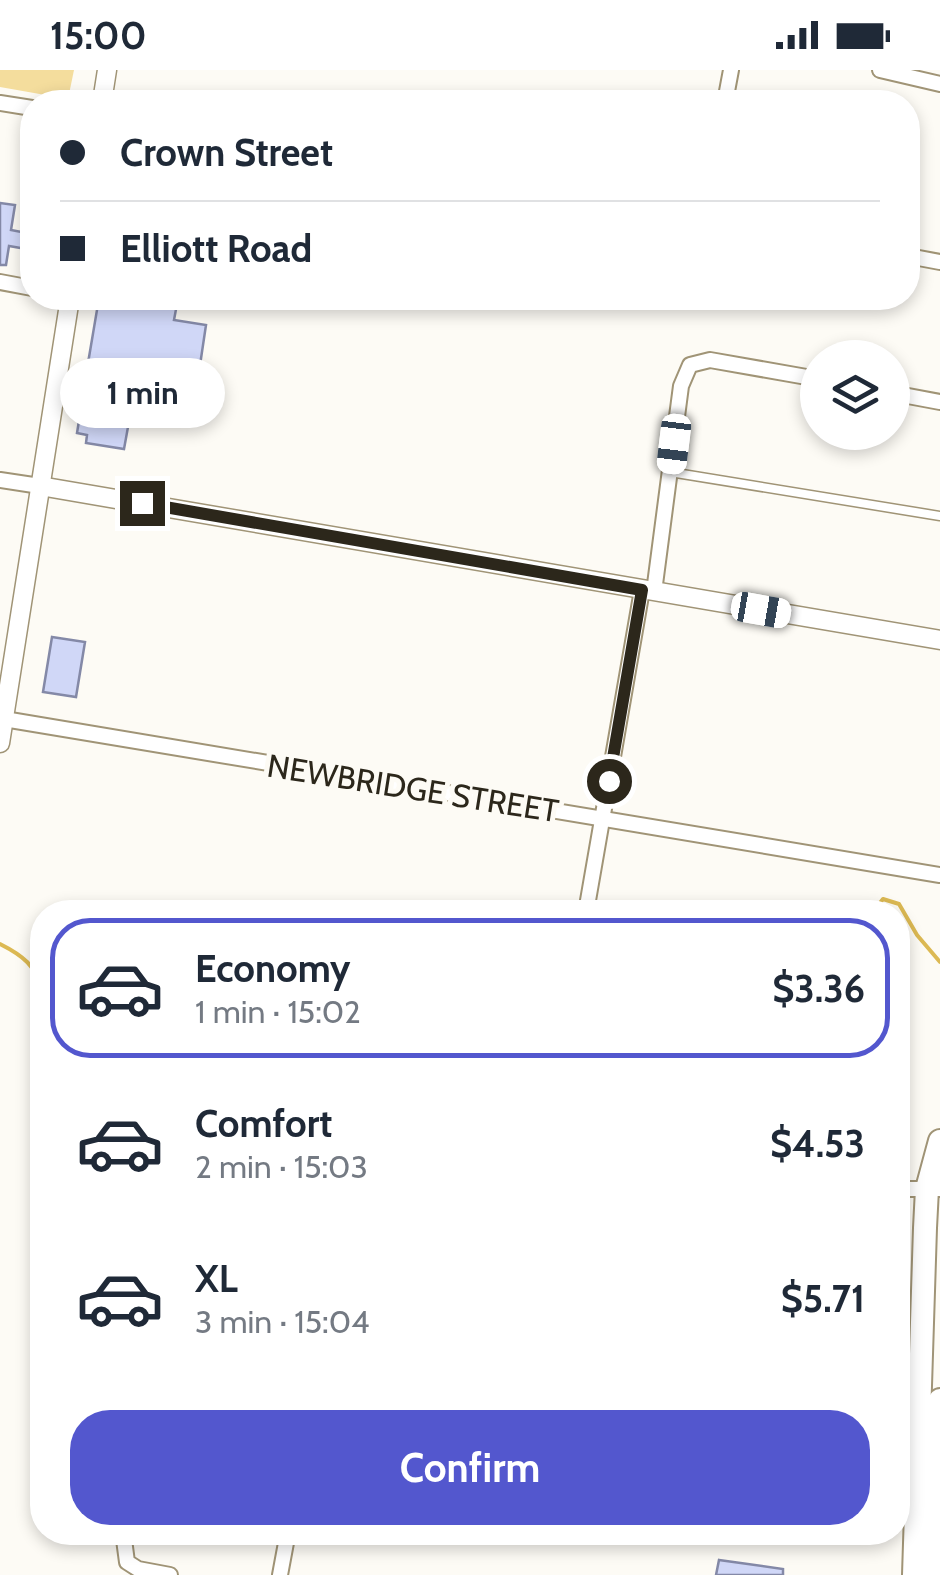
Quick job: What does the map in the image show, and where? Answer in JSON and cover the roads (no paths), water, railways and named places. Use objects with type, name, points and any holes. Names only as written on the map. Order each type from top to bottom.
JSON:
[{"type":"main road","points":[[910,1463],[940,1141]]},
{"type":"main road","points":[[935,1575],[940,1400]]},
{"type":"main road","points":[[910,1516],[914,1575]]},
{"type":"street","points":[[880,70],[940,84]]},
{"type":"street","points":[[0,743],[68,310]]},
{"type":"street","points":[[588,900],[670,472],[682,386],[690,364],[710,360],[800,376]]},
{"type":"street","points":[[910,396],[940,402]]},
{"type":"street","points":[[0,480],[940,640]]},
{"type":"street","name":"NEWBRIDGE STREET","points":[[4,720],[940,875]]},
{"type":"street","points":[[125,1545],[128,1562],[138,1569],[170,1575]]},
{"type":"street","points":[[280,1575],[286,1545]]},
{"type":"lane","points":[[670,472],[940,516]]},
{"type":"waterway","points":[[882,900],[886,900]]},
{"type":"waterway","points":[[910,923],[940,962]]},
{"type":"waterway","points":[[0,944],[30,966]]}]
